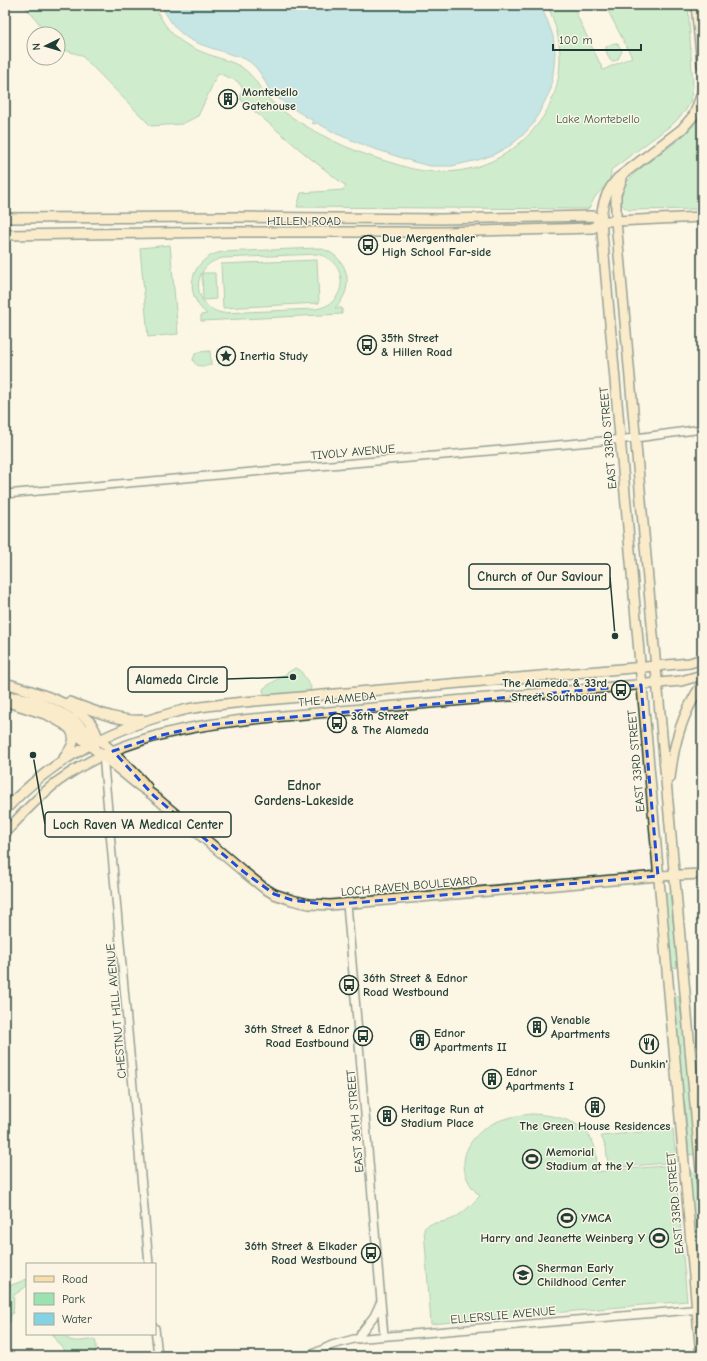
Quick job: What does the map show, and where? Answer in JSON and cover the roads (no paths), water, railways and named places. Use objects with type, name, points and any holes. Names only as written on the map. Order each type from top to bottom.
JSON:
[{"type":"main road","points":[[696,5],[702,65]]},
{"type":"main road","name":"EAST 33RD STREET","points":[[701,1356],[699,1309],[658,876],[601,221],[603,204],[609,190],[618,178],[682,129],[694,114],[702,93]]},
{"type":"main road","name":"EAST 33RD STREET","points":[[626,172],[620,182],[616,194],[616,221],[702,1183]]},
{"type":"main road","name":"HILLEN ROAD","points":[[5,218],[226,217],[441,219],[593,216],[601,221],[616,221],[702,217]]},
{"type":"main road","name":"HILLEN ROAD","points":[[5,235],[225,232],[442,232],[593,228],[601,221]]},
{"type":"main road","name":"THE ALAMEDA","points":[[5,810],[36,780],[90,744],[153,719],[189,709],[218,704],[690,663],[702,659]]},
{"type":"main road","name":"THE ALAMEDA","points":[[5,833],[33,803],[56,783],[80,767],[103,755],[149,738],[206,725],[256,718],[681,681],[702,675]]},
{"type":"main road","name":"LOCH RAVEN BOULEVARD","points":[[5,683],[48,696],[74,709],[93,725],[99,740],[113,751],[141,779],[154,796]]},
{"type":"main road","points":[[668,801],[671,768],[678,734],[686,711],[702,684]]},
{"type":"main road","points":[[48,696],[118,718],[133,720],[153,719]]},
{"type":"main road","points":[[5,697],[18,698],[59,712],[73,720],[91,736],[99,740],[116,744],[149,738]]},
{"type":"main road","name":"LOCH RAVEN BOULEVARD","points":[[5,701],[48,715],[64,724],[137,784],[154,796],[244,872],[274,894],[292,900],[309,904],[347,904],[658,876],[702,874]]},
{"type":"main road","points":[[61,762],[74,740],[72,732],[64,724]]},
{"type":"street","name":"TIVOLY AVENUE","points":[[5,494],[620,440],[702,429]]},
{"type":"street","name":"CHESTNUT HILL AVENUE","points":[[103,755],[149,1263]]},
{"type":"street","name":"EAST 36TH STREET","points":[[347,904],[384,1336]]},
{"type":"street","points":[[359,1339],[361,1333],[374,1316],[381,1301]]},
{"type":"street","name":"ELLERSLIE AVENUE","points":[[308,1356],[337,1344],[359,1339],[699,1309]]},
{"type":"street","points":[[156,1335],[158,1356]]},
{"type":"water","name":"Lake Montebello","points":[[161,5],[540,5],[553,36],[555,52],[551,89],[534,123],[511,145],[493,155],[478,160],[452,166],[430,166],[366,146],[337,134],[317,123],[313,124],[312,120],[274,95],[261,74],[250,62],[243,58],[202,45],[186,37],[174,25]]},
{"type":"place","name":"Montebello Gatehouse","points":[[228,99]]},
{"type":"place","name":"Due Mergenthaler High School Far-side","points":[[368,245]]},
{"type":"place","name":"35th Street & Hillen Road","points":[[367,345]]},
{"type":"place","name":"Inertia Study","points":[[226,356]]},
{"type":"place","name":"Church of Our Saviour","points":[[615,636]]},
{"type":"place","name":"Alameda Circle","points":[[293,677]]},
{"type":"place","name":"The Alameda & 33rd Street Southbound","points":[[621,690]]},
{"type":"place","name":"36th Street & The Alameda","points":[[337,723]]},
{"type":"place","name":"Loch Raven VA Medical Center","points":[[33,755]]},
{"type":"place","name":"36th Street & Ednor Road Westbound","points":[[349,985]]},
{"type":"place","name":"Venable Apartments","points":[[537,1027]]},
{"type":"place","name":"36th Street & Ednor Road Eastbound","points":[[363,1036]]},
{"type":"place","name":"Ednor Apartments II","points":[[420,1040]]},
{"type":"place","name":"Dunkin'","points":[[649,1044]]},
{"type":"place","name":"Ednor Apartments I","points":[[492,1079]]},
{"type":"place","name":"The Green House Residences","points":[[595,1107]]},
{"type":"place","name":"Heritage Run at Stadium Place","points":[[387,1116]]},
{"type":"place","name":"Memorial Stadium at the Y","points":[[532,1159]]},
{"type":"place","name":"YMCA","points":[[567,1218]]},
{"type":"place","name":"Harry and Jeanette Weinberg Y","points":[[659,1238]]},
{"type":"place","name":"36th Street & Elkader Road Westbound","points":[[371,1253]]},
{"type":"place","name":"Sherman Early Childhood Center","points":[[523,1275]]},
{"type":"district","name":"Ednor Gardens-Lakeside","points":[[304,792]]}]
